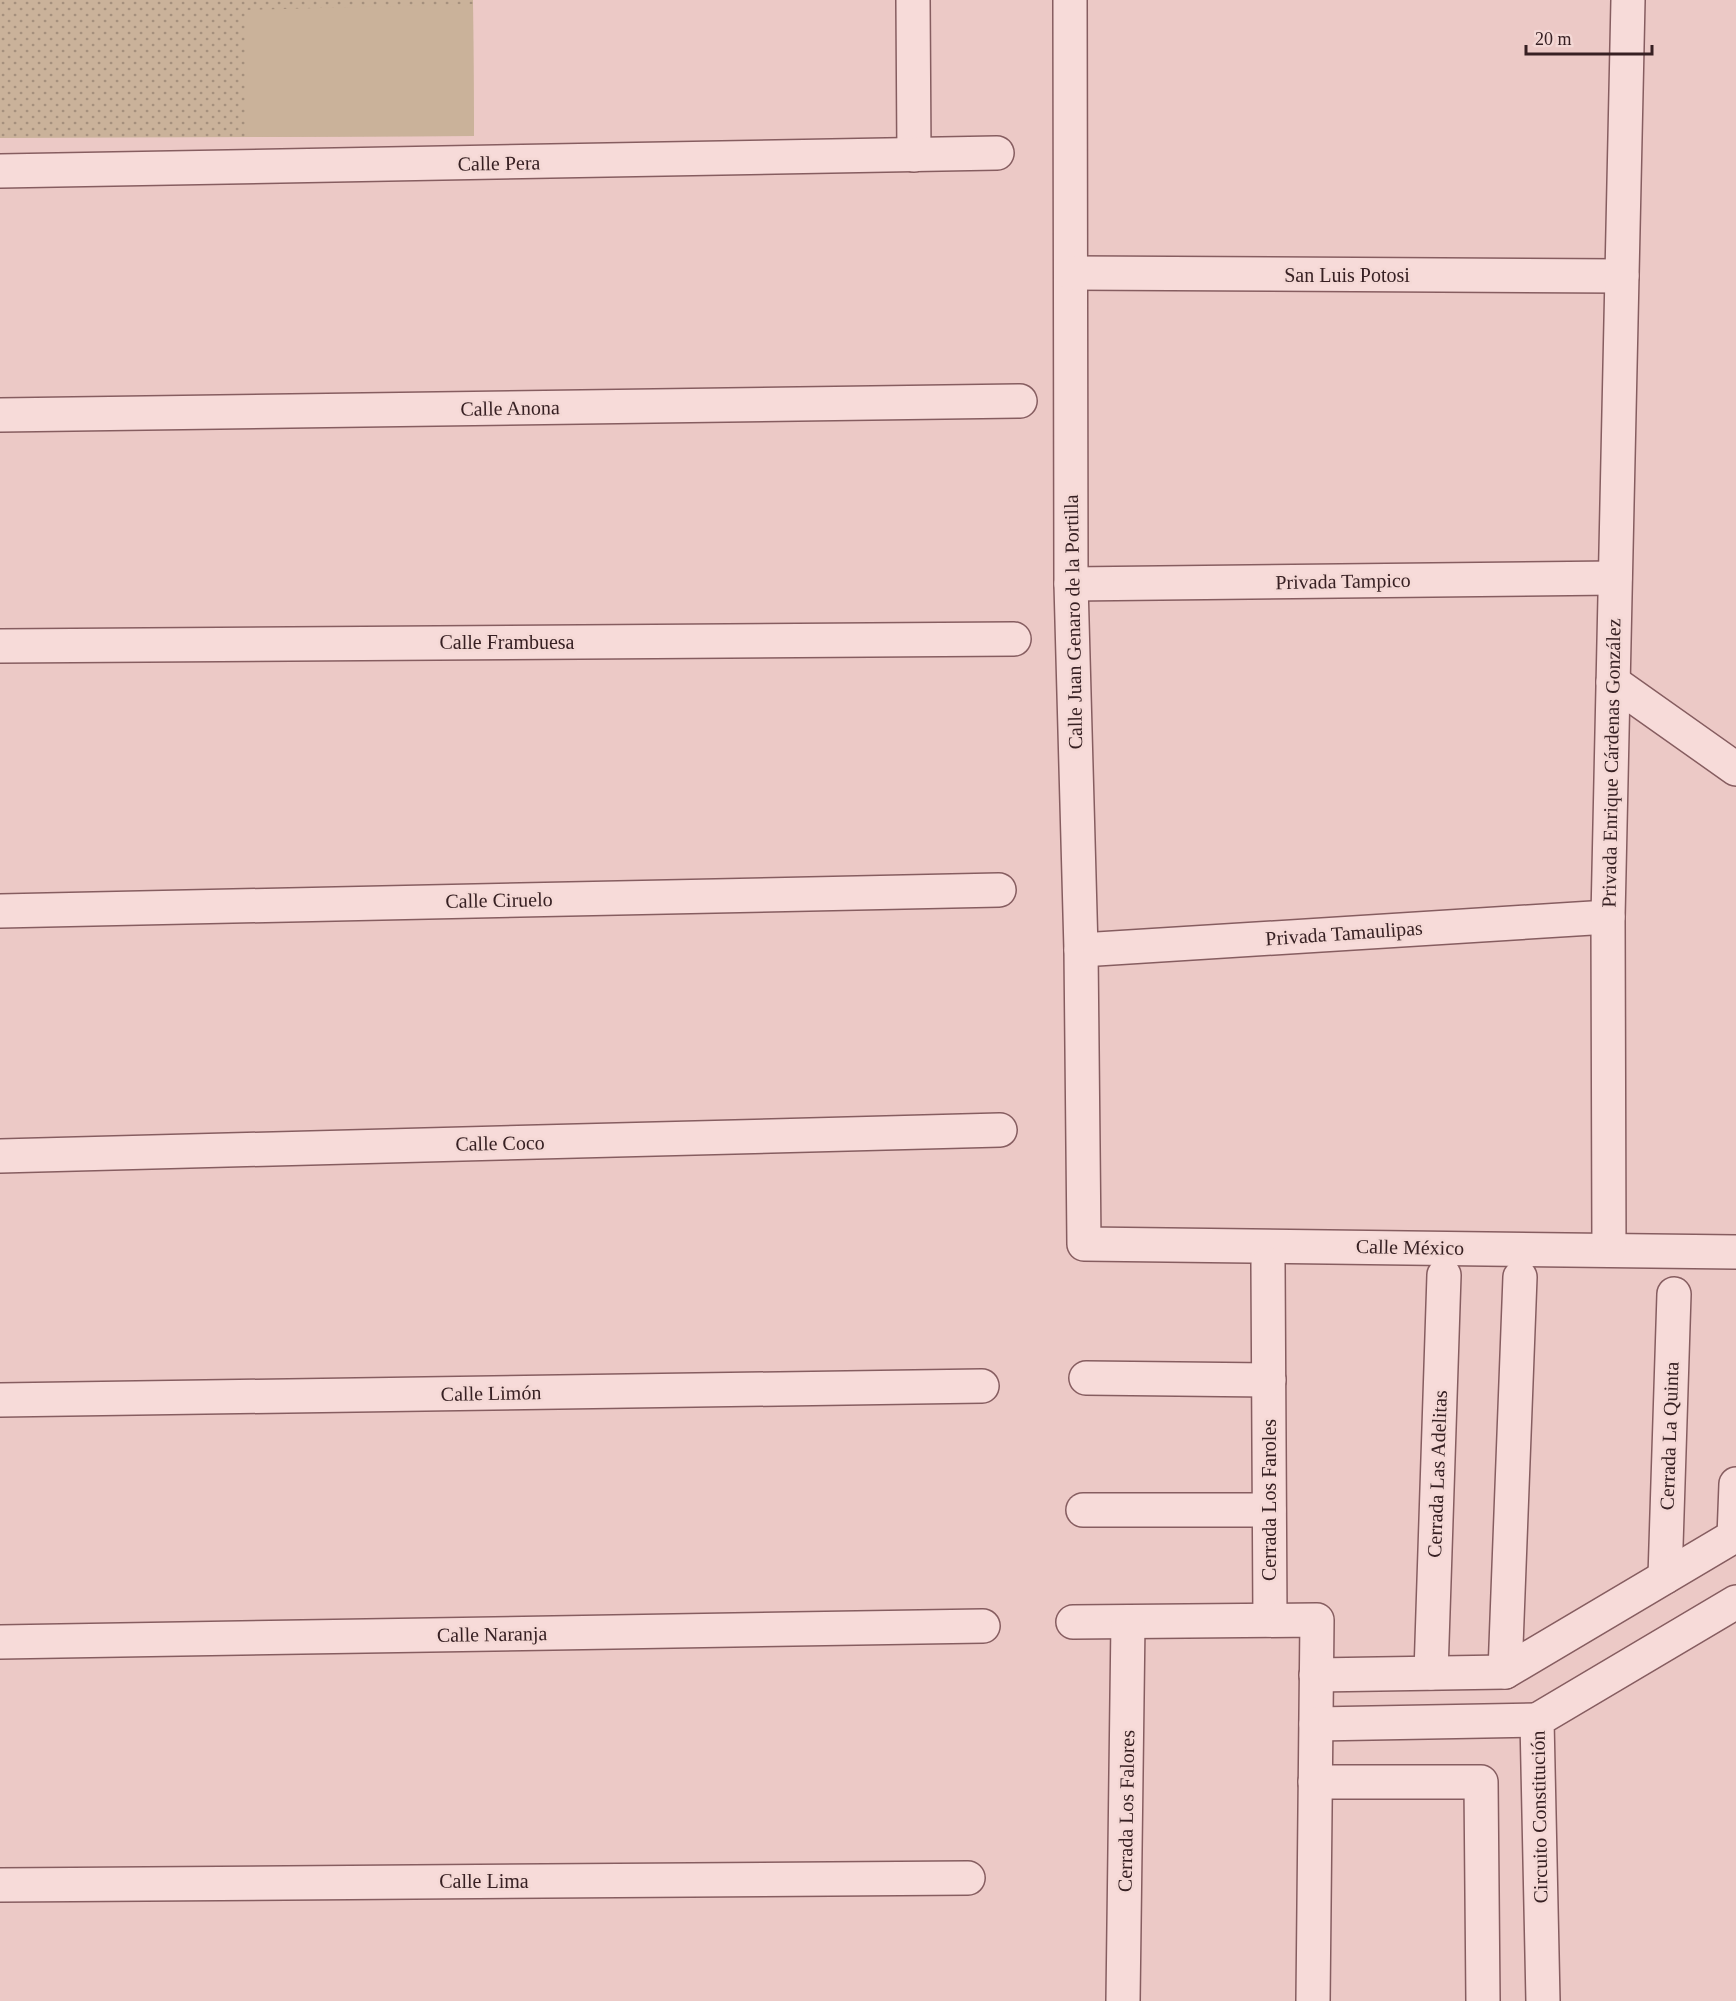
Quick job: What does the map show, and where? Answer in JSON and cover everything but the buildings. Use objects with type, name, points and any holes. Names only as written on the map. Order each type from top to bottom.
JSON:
[{"type":"street","points":[[913,0],[914,155]]},
{"type":"street","name":"Calle Juan Genaro de la Portilla","points":[[1070,0],[1071,584],[1081,950],[1084,1244]]},
{"type":"street","name":"Privada Enrique Cárdenas González","points":[[1609,1250],[1608,917],[1628,0]]},
{"type":"street","name":"Calle Pera","points":[[0,171],[997,153]]},
{"type":"street","name":"San Luis Potosi","points":[[1071,273],[1622,276]]},
{"type":"street","name":"Calle Anona","points":[[0,415],[1020,401]]},
{"type":"street","name":"Privada Tampico","points":[[1071,584],[1615,578]]},
{"type":"street","name":"Calle Frambuesa","points":[[0,646],[1014,639]]},
{"type":"street","points":[[1613,682],[1736,769]]},
{"type":"street","name":"Calle Ciruelo","points":[[0,910],[999,890]]},
{"type":"street","name":"Privada Tamaulipas","points":[[1081,950],[1608,917]]},
{"type":"street","name":"Calle Coco","points":[[0,1156],[1000,1130]]},
{"type":"street","name":"Calle México","points":[[1084,1244],[1736,1252]]},
{"type":"street","name":"Cerrada Los Faroles","points":[[1268,1264],[1270,1620]]},
{"type":"street","name":"Cerrada Las Adelitas","points":[[1431,1673],[1444,1275]]},
{"type":"street","points":[[1505,1672],[1521,1277]]},
{"type":"street","name":"Cerrada La Quinta","points":[[1665,1577],[1674,1294]]},
{"type":"street","points":[[1086,1378],[1269,1380]]},
{"type":"street","name":"Calle Limón","points":[[0,1400],[982,1386]]},
{"type":"street","points":[[1316,1675],[1505,1672],[1735,1536],[1736,1484]]},
{"type":"street","name":"Cerrada Los Faroles","points":[[1083,1510],[1269,1510]]},
{"type":"street","name":"Circuito Constitución","points":[[1542,2001],[1537,1720],[1736,1602]]},
{"type":"street","points":[[1073,1622],[1317,1620],[1313,2001]]},
{"type":"street","name":"Cerrada Los Falores","points":[[1123,2001],[1128,1622]]},
{"type":"street","name":"Calle Naranja","points":[[0,1642],[983,1626]]},
{"type":"street","points":[[1316,1724],[1537,1720]]},
{"type":"street","points":[[1315,1782],[1481,1782],[1483,2001]]},
{"type":"street","name":"Calle Lima","points":[[0,1885],[968,1878]]},
{"type":"shaded area","points":[[0,0],[473,0],[474,136],[0,138]]},
{"type":"shaded area","points":[[473,4],[474,136],[246,137],[246,10]]}]
